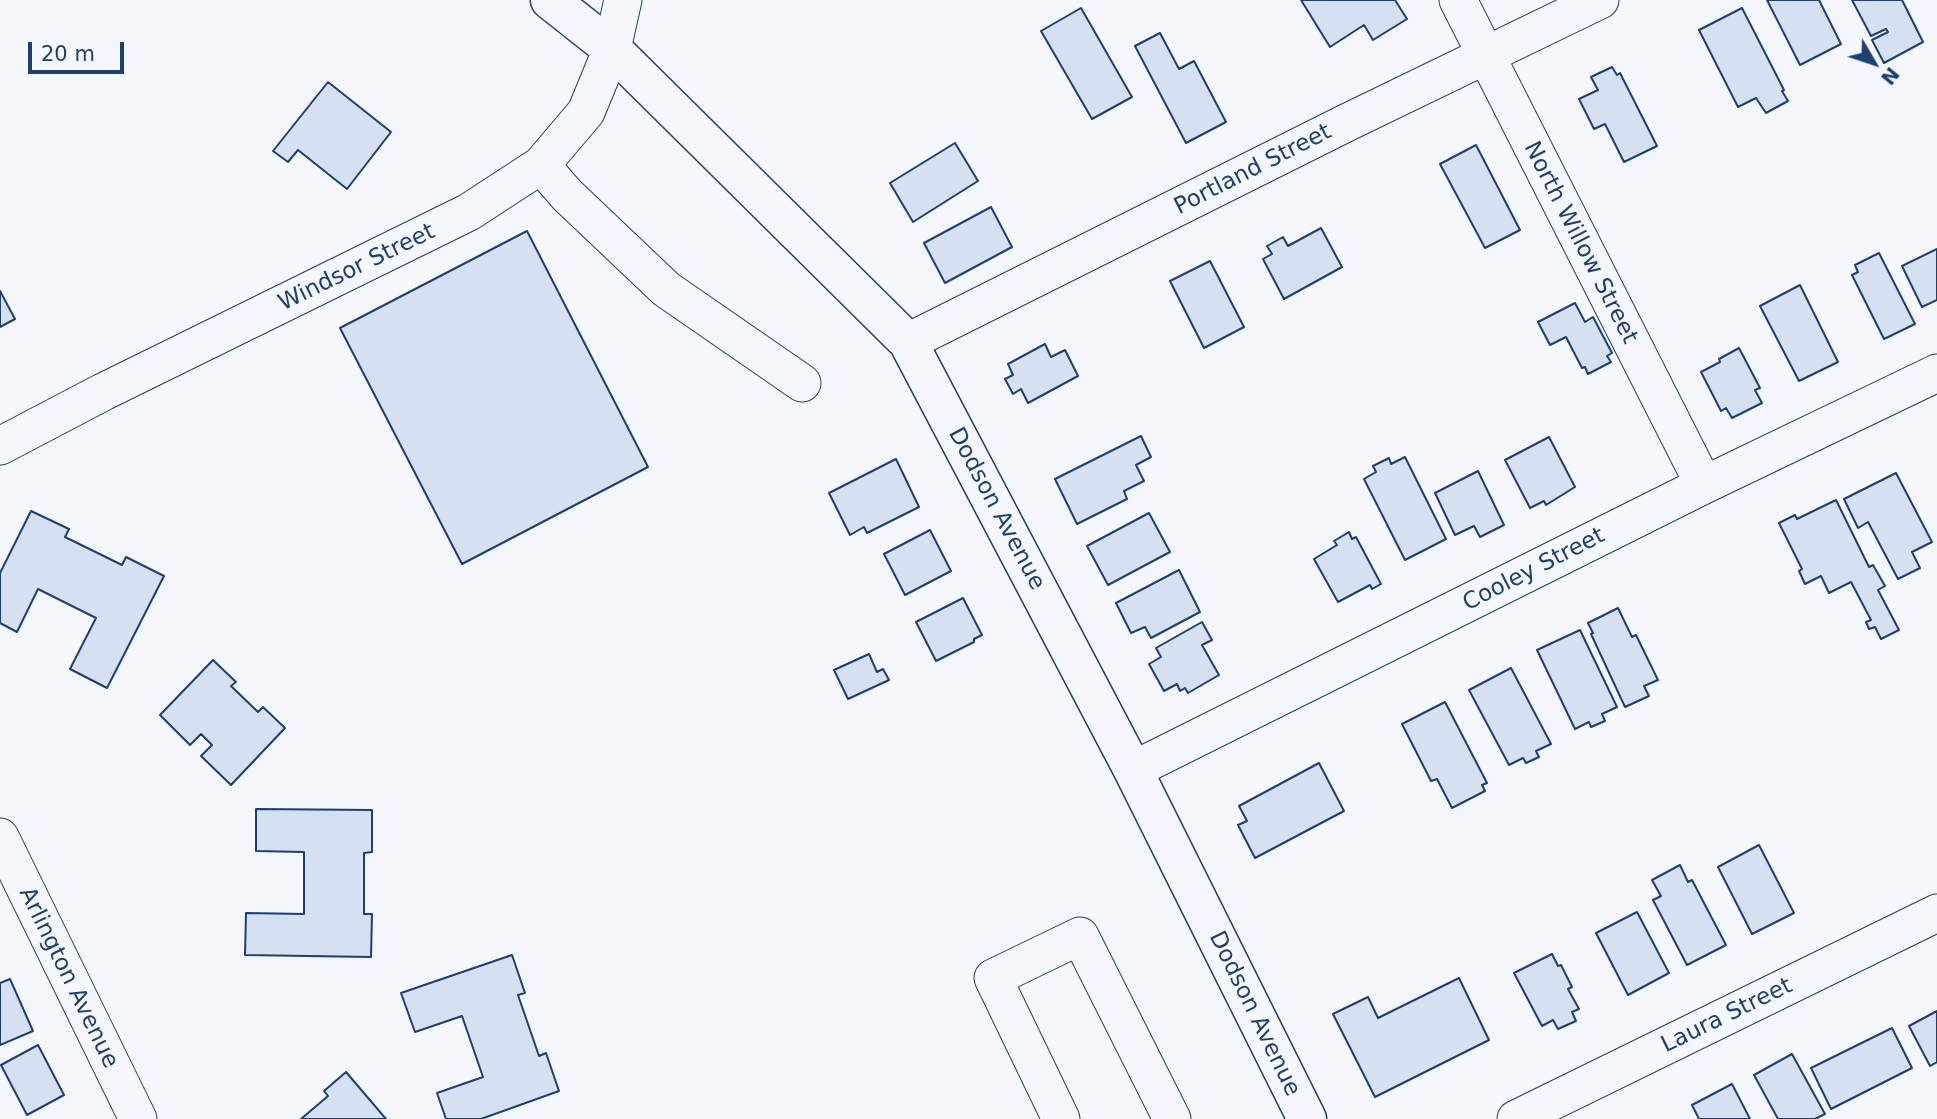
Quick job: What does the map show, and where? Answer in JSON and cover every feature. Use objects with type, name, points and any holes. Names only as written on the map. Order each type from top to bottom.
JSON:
[{"type":"main road","name":"Dodson Avenue","points":[[550,0],[611,49],[908,342],[1133,770],[1307,1119]]},
{"type":"street","name":"Windsor Street","points":[[0,446],[103,392],[469,212],[541,165],[586,112],[611,49],[623,0]]},
{"type":"street","name":"North Willow Street","points":[[1458,0],[1704,485]]},
{"type":"street","name":"Portland Street","points":[[908,342],[1348,122],[1600,0]]},
{"type":"street","points":[[541,165],[567,195],[666,289],[802,383]]},
{"type":"street","name":"Cooley Street","points":[[1133,770],[1704,485],[1937,373]]},
{"type":"street","name":"Arlington Avenue","points":[[0,837],[138,1119]]},
{"type":"street","name":"Laura Street","points":[[1516,1119],[1937,913]]},
{"type":"street","points":[[1061,1119],[993,978],[1080,936],[1172,1119]]},
{"type":"building","points":[[1301,0],[1395,0],[1407,19],[1373,40],[1364,25],[1330,47]]},
{"type":"building","points":[[1767,0],[1819,0],[1841,44],[1800,65]]},
{"type":"building","points":[[1852,0],[1902,0],[1923,42],[1884,63],[1872,40],[1888,32],[1886,29],[1871,36]]},
{"type":"building","points":[[1081,8],[1132,97],[1092,119],[1041,31]]},
{"type":"building","points":[[1742,8],[1788,101],[1766,113],[1756,98],[1738,107],[1699,30]]},
{"type":"building","points":[[1160,33],[1179,69],[1194,61],[1226,122],[1186,143],[1135,46]]},
{"type":"building","points":[[1612,67],[1617,75],[1620,73],[1657,146],[1624,162],[1605,124],[1594,129],[1579,99],[1598,90],[1591,77]]},
{"type":"building","points":[[328,82],[391,132],[347,189],[298,150],[288,162],[273,151]]},
{"type":"building","points":[[955,143],[978,181],[913,222],[890,183]]},
{"type":"building","points":[[1476,145],[1520,230],[1485,248],[1440,164]]},
{"type":"building","points":[[991,207],[1012,247],[945,283],[924,243]]},
{"type":"building","points":[[1321,228],[1342,267],[1284,299],[1263,259],[1272,254],[1267,246],[1283,237],[1288,246]]},
{"type":"building","points":[[527,231],[648,467],[462,564],[340,328]]},
{"type":"building","points":[[1937,249],[1937,300],[1922,307],[1902,266]]},
{"type":"building","points":[[1879,253],[1915,324],[1884,339],[1852,275],[1858,272],[1855,265]]},
{"type":"building","points":[[1210,261],[1244,327],[1204,348],[1170,281]]},
{"type":"building","points":[[1800,285],[1838,362],[1799,381],[1760,306]]},
{"type":"building","points":[[0,291],[15,319],[0,327]]},
{"type":"building","points":[[1575,303],[1585,322],[1593,317],[1612,353],[1607,356],[1611,362],[1588,374],[1566,337],[1550,345],[1538,322]]},
{"type":"building","points":[[1045,344],[1051,357],[1065,350],[1078,376],[1028,403],[1021,389],[1013,394],[1005,379],[1013,375],[1008,364]]},
{"type":"building","points":[[1739,348],[1760,388],[1755,390],[1762,403],[1732,418],[1726,408],[1721,411],[1701,372]]},
{"type":"building","points":[[1141,436],[1151,457],[1136,465],[1144,481],[1124,491],[1127,499],[1077,524],[1055,479]]},
{"type":"building","points":[[1549,437],[1575,487],[1546,505],[1544,501],[1530,508],[1505,460]]},
{"type":"building","points":[[1405,457],[1446,539],[1405,560],[1364,479],[1376,472],[1373,466],[1389,458],[1391,464]]},
{"type":"building","points":[[896,459],[919,507],[867,533],[864,527],[850,535],[829,493]]},
{"type":"building","points":[[1478,471],[1504,525],[1480,537],[1474,526],[1455,535],[1435,493]]},
{"type":"building","points":[[1896,473],[1932,542],[1912,552],[1920,568],[1898,579],[1868,522],[1858,528],[1844,499]]},
{"type":"building","points":[[1836,500],[1869,567],[1873,565],[1885,586],[1878,590],[1899,630],[1881,639],[1875,627],[1869,629],[1866,622],[1871,620],[1851,582],[1829,593],[1821,576],[1805,584],[1799,571],[1802,569],[1779,523],[1795,515],[1797,519]]},
{"type":"building","points":[[31,511],[69,529],[65,537],[122,565],[126,557],[164,576],[107,688],[70,669],[96,618],[38,589],[17,632],[0,623],[0,573]]},
{"type":"building","points":[[1149,513],[1170,552],[1108,585],[1087,546]]},
{"type":"building","points":[[930,530],[951,571],[905,595],[884,554]]},
{"type":"building","points":[[1349,532],[1352,539],[1356,537],[1381,584],[1372,589],[1370,585],[1338,602],[1314,559],[1337,545],[1334,541]]},
{"type":"building","points":[[1179,570],[1200,612],[1151,638],[1145,627],[1131,633],[1116,603]]},
{"type":"building","points":[[963,598],[982,635],[974,639],[974,642],[936,661],[916,622]]},
{"type":"building","points":[[1618,608],[1632,637],[1636,635],[1658,680],[1644,686],[1649,696],[1625,707],[1588,623]]},
{"type":"building","points":[[1202,622],[1212,640],[1202,645],[1219,675],[1188,693],[1185,688],[1180,691],[1177,684],[1164,691],[1149,664],[1161,657],[1156,648]]},
{"type":"building","points":[[1580,630],[1617,707],[1602,714],[1605,721],[1591,727],[1589,722],[1575,729],[1537,650]]},
{"type":"building","points":[[869,654],[877,672],[883,669],[889,680],[848,699],[834,670]]},
{"type":"building","points":[[213,660],[236,682],[231,686],[258,712],[263,707],[285,728],[231,785],[201,756],[212,745],[201,734],[190,745],[160,715]]},
{"type":"building","points":[[1511,668],[1551,744],[1536,751],[1539,757],[1526,763],[1523,758],[1509,765],[1469,690]]},
{"type":"building","points":[[1445,702],[1487,783],[1482,785],[1485,791],[1452,808],[1437,779],[1431,781],[1402,724]]},
{"type":"building","points":[[1319,763],[1344,811],[1255,858],[1238,825],[1247,821],[1239,806]]},
{"type":"building","points":[[256,809],[372,810],[372,852],[364,853],[364,914],[372,914],[371,957],[245,955],[246,913],[304,914],[304,852],[256,851]]},
{"type":"building","points":[[1759,845],[1794,913],[1752,934],[1718,867]]},
{"type":"building","points":[[1680,865],[1688,882],[1692,880],[1726,945],[1687,965],[1653,900],[1661,896],[1652,880]]},
{"type":"building","points":[[1637,912],[1669,973],[1628,995],[1596,933]]},
{"type":"building","points":[[1552,954],[1572,987],[1568,989],[1579,1009],[1572,1012],[1576,1021],[1558,1029],[1553,1020],[1542,1026],[1514,973]]},
{"type":"building","points":[[512,955],[525,993],[518,995],[539,1056],[546,1053],[559,1091],[481,1119],[446,1119],[437,1093],[483,1077],[462,1016],[415,1032],[401,993]]},
{"type":"building","points":[[1459,978],[1489,1040],[1375,1097],[1333,1014],[1368,997],[1378,1018]]},
{"type":"building","points":[[10,979],[33,1031],[0,1045],[0,983]]},
{"type":"building","points":[[1937,1011],[1937,1062],[1930,1066],[1909,1026]]},
{"type":"building","points":[[1892,1028],[1912,1068],[1831,1109],[1811,1068]]},
{"type":"building","points":[[38,1045],[64,1095],[27,1115],[1,1065]]},
{"type":"building","points":[[1792,1054],[1825,1114],[1815,1119],[1778,1119],[1754,1075]]},
{"type":"building","points":[[346,1072],[386,1119],[301,1119],[328,1096],[324,1091]]},
{"type":"building","points":[[1732,1084],[1750,1119],[1699,1119],[1692,1105]]}]
